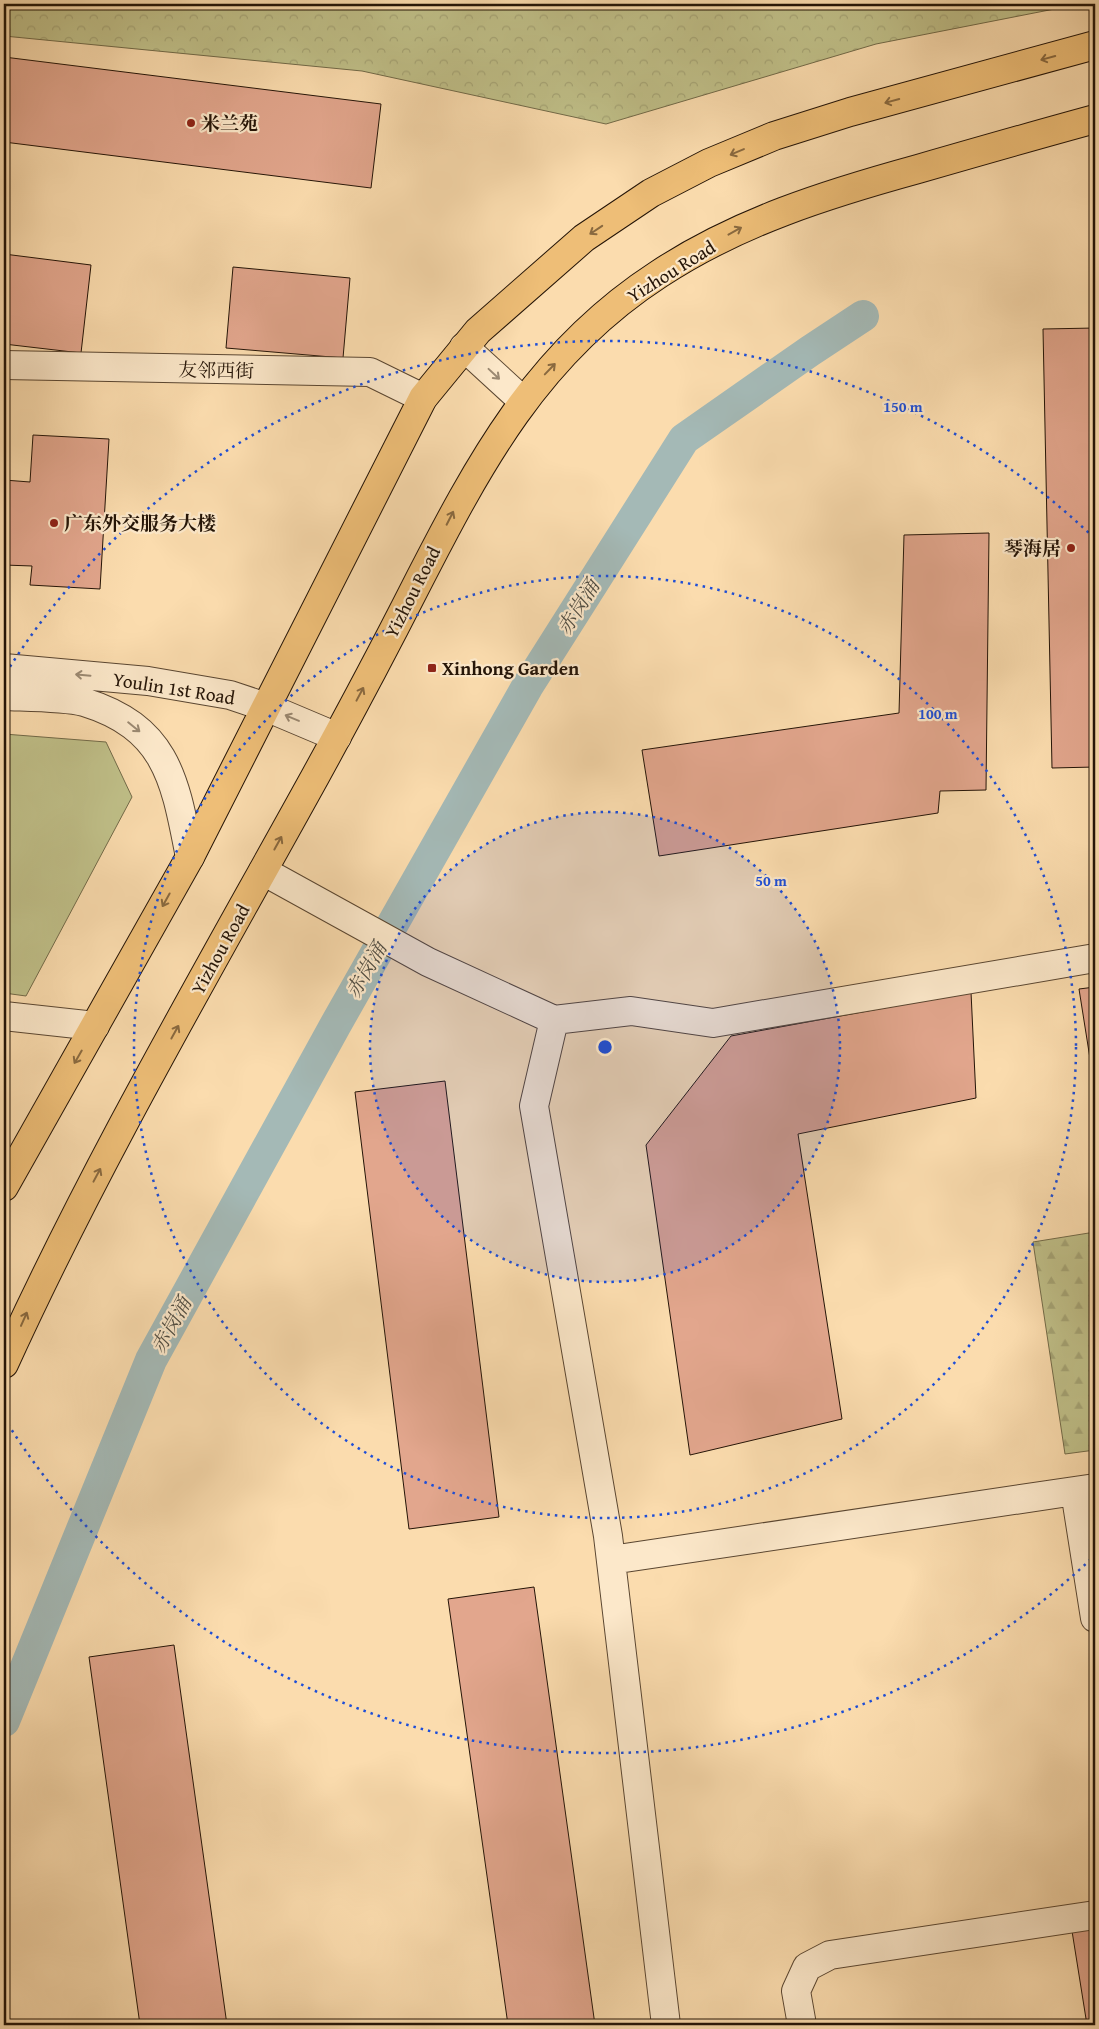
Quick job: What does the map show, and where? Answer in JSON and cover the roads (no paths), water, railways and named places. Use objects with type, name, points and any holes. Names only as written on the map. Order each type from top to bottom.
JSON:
[{"type":"main road","points":[[4,1187],[190,857],[423,398],[464,347],[526,288],[584,238],[651,193],[709,163],[774,136],[842,115],[1095,45]]},
{"type":"main road","name":"Yizhou Road","points":[[4,1364],[48,1266],[337,737],[453,513],[495,441],[545,374],[600,318],[659,273],[746,225],[832,193],[1095,119]]},
{"type":"street","points":[[464,347],[523,401]]},
{"type":"street","name":"友邻西街","points":[[4,365],[370,372],[423,398]]},
{"type":"street","name":"Youlin 1st Road","points":[[4,668],[191,687],[230,694],[337,737]]},
{"type":"street","name":"Youlin 1st Road","points":[[4,696],[83,702],[130,722],[155,746],[173,780],[190,857]]},
{"type":"street","points":[[263,871],[405,949],[554,1020],[631,1010],[713,1023],[1095,958]]},
{"type":"street","points":[[4,1016],[95,1026]]},
{"type":"street","points":[[554,1020],[534,1106],[612,1560],[666,2025]]},
{"type":"street","points":[[612,1560],[1085,1490],[1095,1618]]},
{"type":"street","points":[[802,2025],[796,1991],[807,1967],[830,1955],[1095,1915]]},
{"type":"waterway","name":"赤岗涌","points":[[4,1721],[151,1360],[336,1024],[527,687],[684,439],[863,316]]},
{"type":"place","name":"米兰苑","points":[[191,123]]},
{"type":"place","name":"广东外交服务大楼","points":[[54,523]]},
{"type":"place","name":"琴海居","points":[[1071,548]]},
{"type":"place","name":"Xinhong Garden","points":[[432,668]]}]
